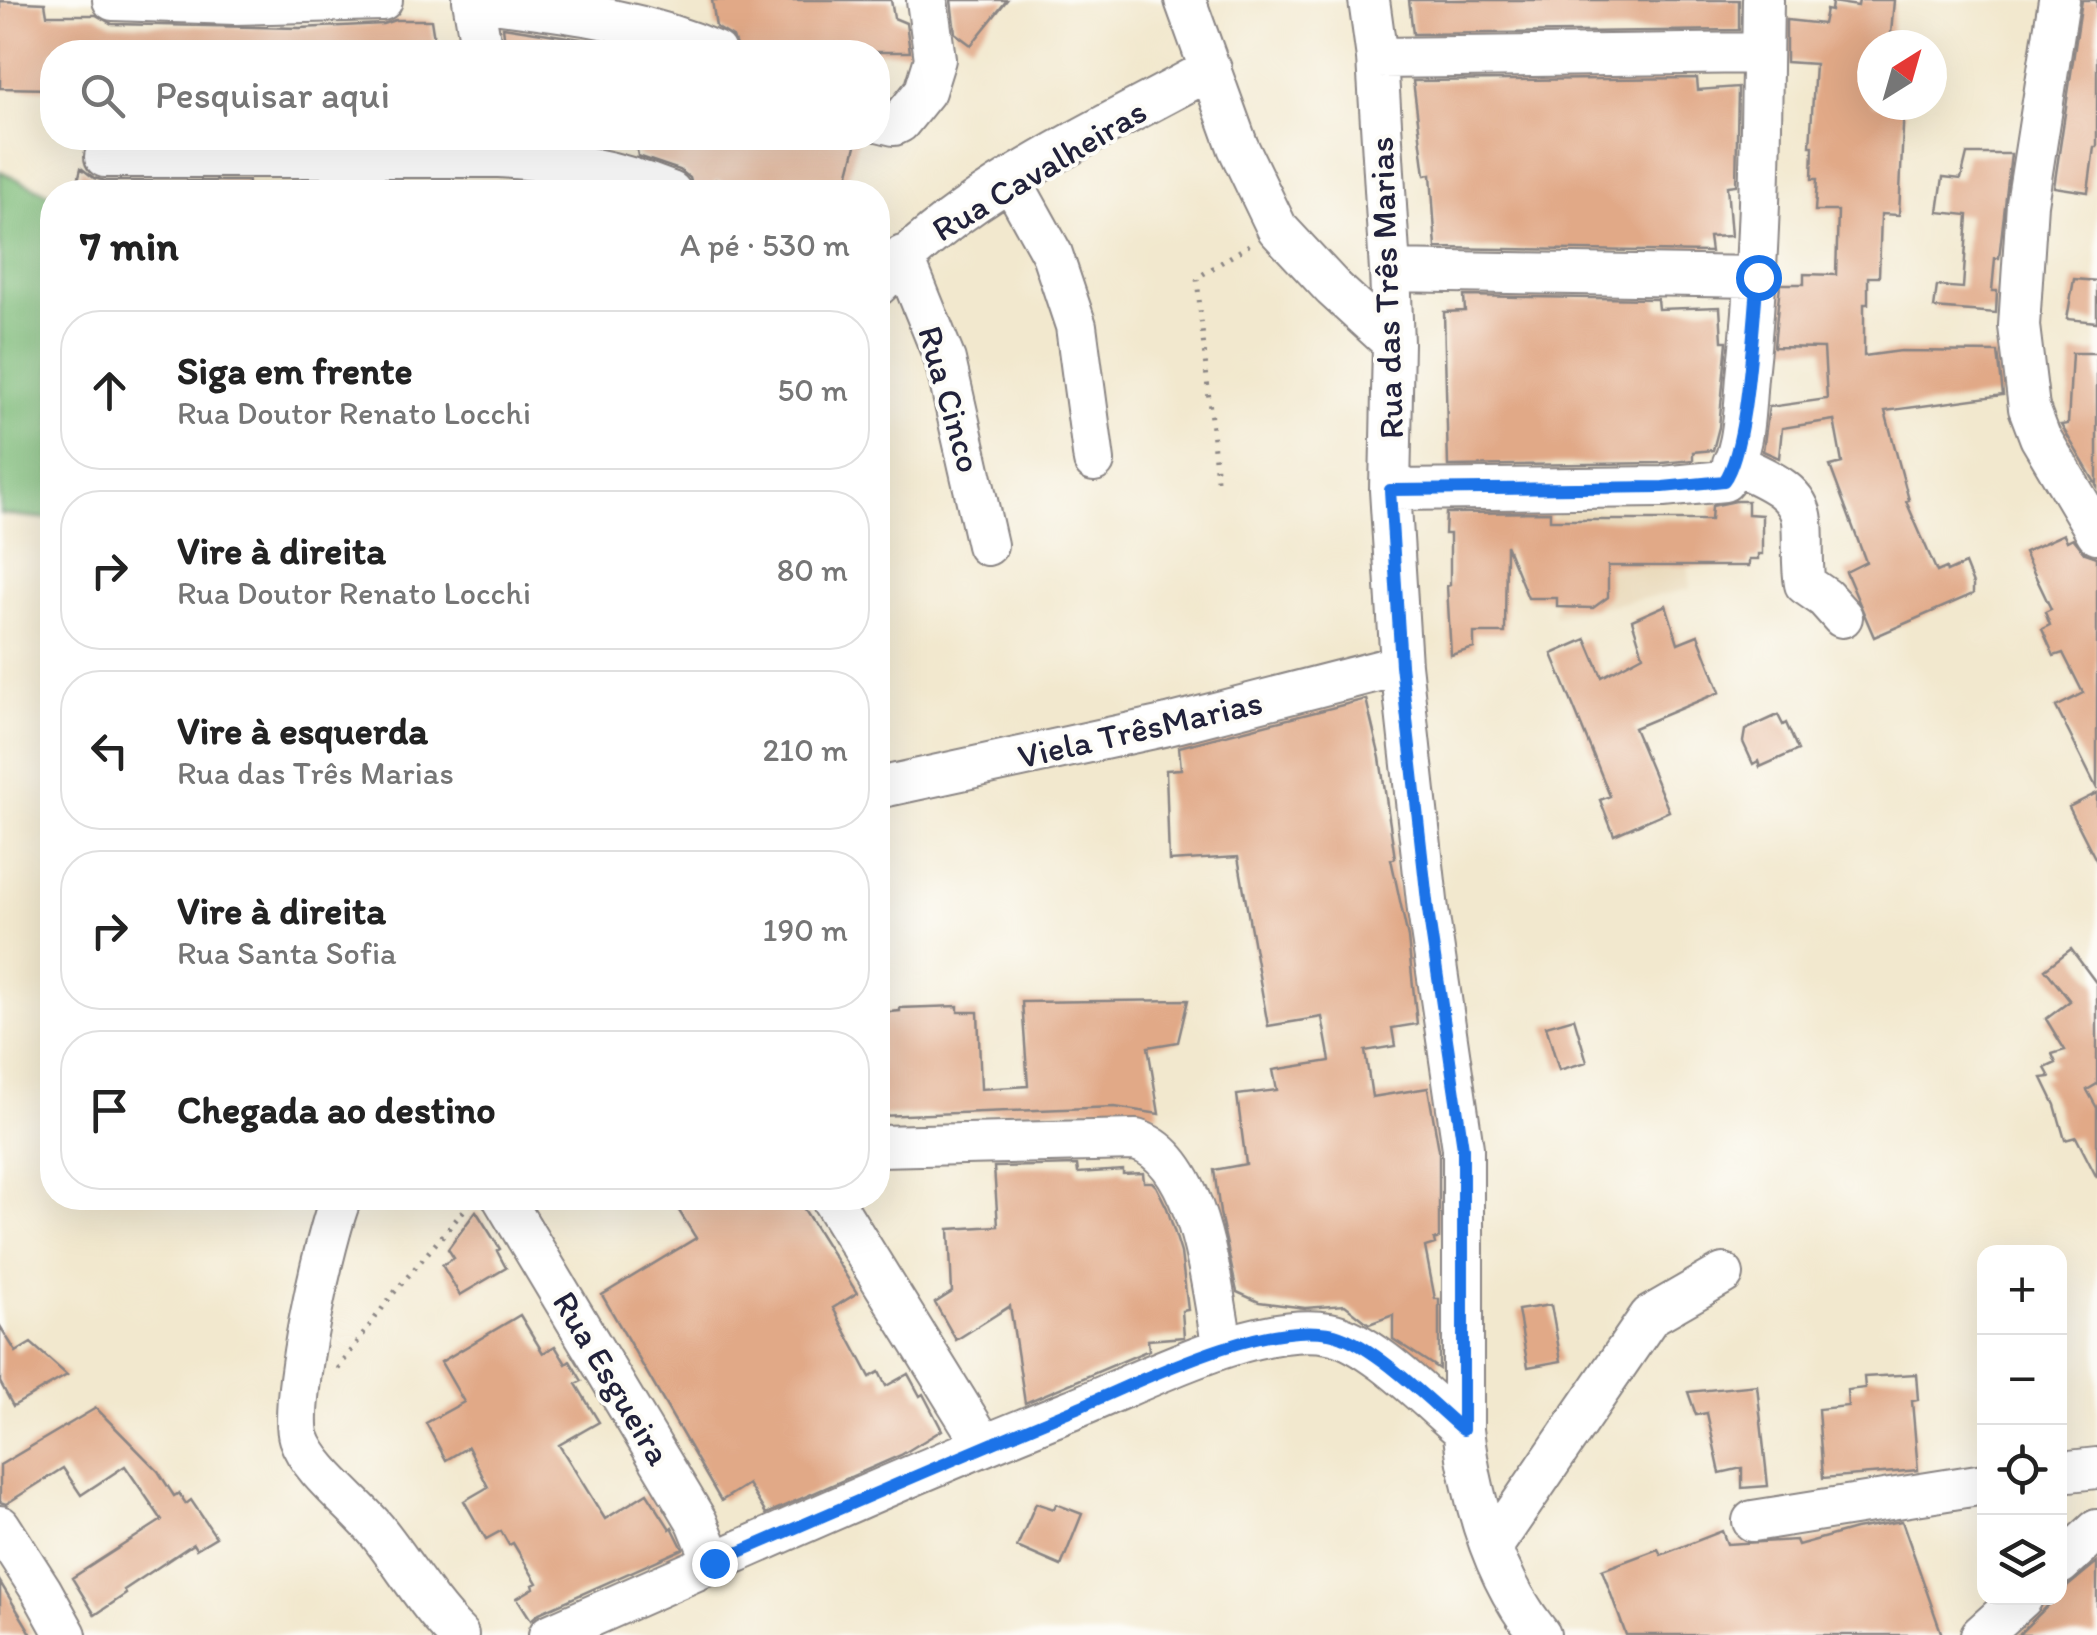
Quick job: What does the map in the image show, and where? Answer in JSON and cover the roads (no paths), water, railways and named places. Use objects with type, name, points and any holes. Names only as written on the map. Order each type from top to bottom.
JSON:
[{"type":"street","points":[[113,0],[235,4],[382,0]]},
{"type":"street","points":[[481,40],[476,0],[581,12],[687,40]]},
{"type":"street","points":[[890,124],[900,122],[925,91],[934,59],[928,0]]},
{"type":"street","points":[[1185,0],[1238,147],[1278,228],[1332,288],[1393,342]]},
{"type":"street","name":"Rua das Três Marias","points":[[1369,0],[1377,58],[1390,271],[1390,490],[1401,665],[1428,910],[1463,1148],[1463,1430],[1468,1465],[1492,1547],[1522,1612],[1540,1635]]},
{"type":"street","points":[[1390,490],[1724,481],[1742,430],[1758,277],[1763,0]]},
{"type":"street","points":[[2060,0],[2027,204],[2019,326],[2034,422],[2097,534]]},
{"type":"street","points":[[1377,58],[1762,53]]},
{"type":"street","name":"Rua Cavalheiras","points":[[890,270],[958,212],[1210,69]]},
{"type":"street","points":[[105,157],[551,160],[641,180]]},
{"type":"street","points":[[1010,180],[1052,254],[1076,326],[1094,461]]},
{"type":"street","name":"Rua Cinco","points":[[890,270],[945,360],[987,545]]},
{"type":"street","points":[[1390,271],[1758,277]]},
{"type":"street","points":[[1733,463],[1795,500],[1802,517],[1805,584],[1842,617]]},
{"type":"street","name":"Viela TrêsMarias","points":[[890,785],[1168,725],[1401,665]]},
{"type":"street","points":[[890,1146],[1136,1140],[1156,1148],[1183,1184],[1201,1236],[1222,1348]]},
{"type":"street","points":[[338,1210],[299,1372],[298,1434],[306,1454],[379,1533],[458,1635]]},
{"type":"street","name":"Rua Esgueira","points":[[511,1210],[697,1522],[714,1563]]},
{"type":"street","points":[[838,1210],[983,1444]]},
{"type":"street","points":[[1492,1547],[1650,1316],[1724,1274]]},
{"type":"street","points":[[549,1635],[983,1444],[1222,1348],[1297,1333],[1344,1337],[1410,1384],[1463,1430]]},
{"type":"street","points":[[2067,1471],[2097,1468]]},
{"type":"street","points":[[1753,1521],[1977,1485]]},
{"type":"street","points":[[0,1526],[66,1635]]},
{"type":"street","points":[[2067,1558],[2097,1530]]},
{"type":"street","points":[[1981,1635],[2014,1605]]}]
